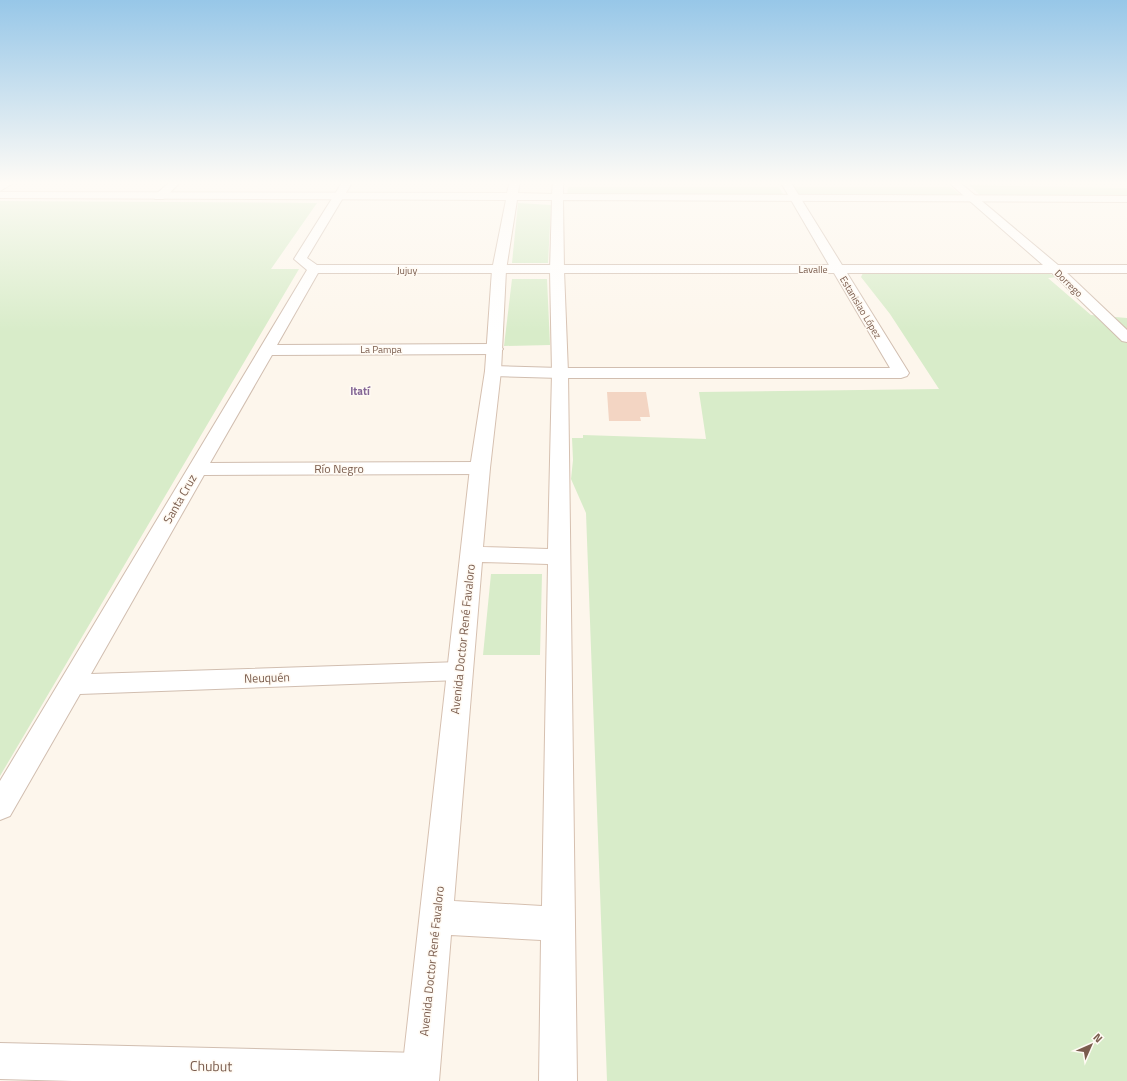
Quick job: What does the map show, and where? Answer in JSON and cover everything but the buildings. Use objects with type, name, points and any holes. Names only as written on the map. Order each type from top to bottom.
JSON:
[{"type":"main road","name":"Avenida Doctor René Favaloro","points":[[421,1076],[480,468],[494,360],[499,270],[507,231]]},
{"type":"main road","points":[[557,231],[560,373],[558,1081]]},
{"type":"main road","points":[[472,554],[560,557]]},
{"type":"main road","points":[[436,917],[558,924]]},
{"type":"street","points":[[314,269],[300,259],[316,231]]},
{"type":"street","name":"Estanislao López","points":[[816,231],[901,373]]},
{"type":"street","name":"Dorrego","points":[[1012,231],[1054,268],[1127,338]]},
{"type":"street","name":"Jujuy","points":[[314,269],[499,270]]},
{"type":"street","name":"Santa Cruz","points":[[0,806],[73,684],[314,269]]},
{"type":"street","name":"Lavalle","points":[[499,270],[1127,269]]},
{"type":"street","name":"La Pampa","points":[[267,350],[494,360],[560,373],[901,373]]},
{"type":"street","name":"Río Negro","points":[[197,469],[480,468]]},
{"type":"street","name":"Neuquén","points":[[73,684],[460,671]]},
{"type":"street","name":"Chubut","points":[[0,1061],[421,1076]]},
{"type":"green space","points":[[0,231],[297,231],[271,269],[299,269],[0,776]]},
{"type":"green space","points":[[515,231],[550,231],[548,263],[512,263]]},
{"type":"green space","points":[[863,273],[1047,273],[1058,277],[1048,278],[1091,315],[1127,318],[1127,1081],[607,1081],[586,513],[571,479],[573,460],[572,438],[583,438],[583,435],[706,439],[699,392],[939,389],[890,314],[861,277]]},
{"type":"green space","points":[[512,279],[547,279],[550,345],[504,346]]},
{"type":"green space","points":[[491,574],[542,574],[540,655],[483,655]]},
{"type":"district","name":"Itatí","points":[[360,391]]}]
